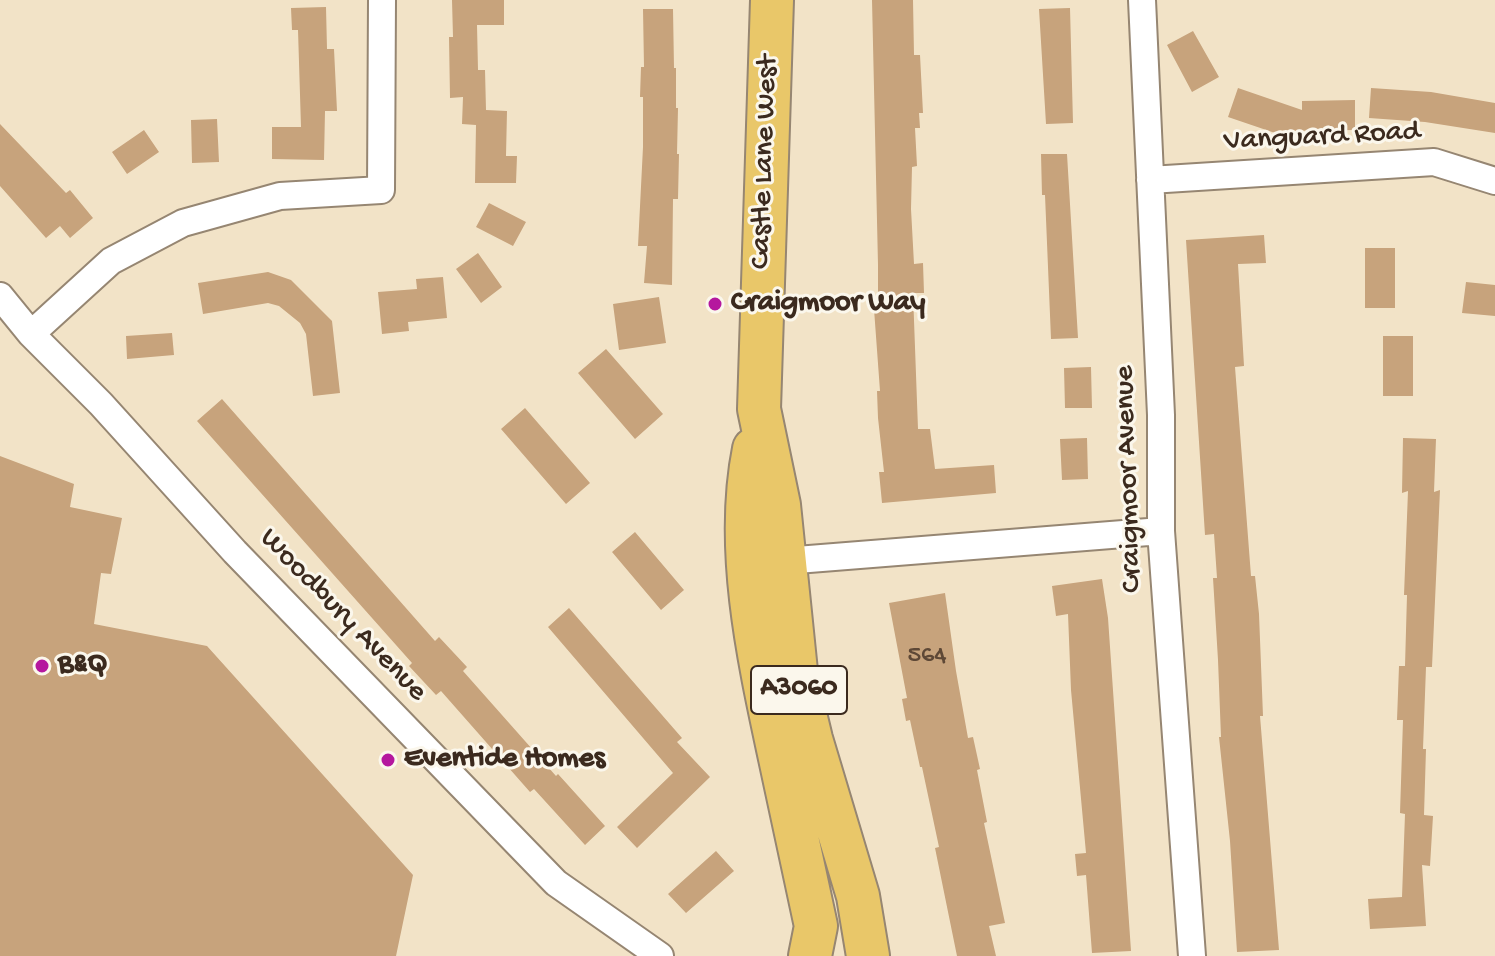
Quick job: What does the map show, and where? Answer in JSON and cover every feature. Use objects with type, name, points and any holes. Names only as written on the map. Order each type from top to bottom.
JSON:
[{"type":"main road","name":"Castle Lane West","points":[[772,0],[760,419],[748,477],[748,561],[763,678],[816,926],[810,956]]},
{"type":"main road","name":"Castle Lane West","points":[[760,419],[779,505],[797,681],[858,896],[868,956]]},
{"type":"street","points":[[31,334],[111,261],[183,223],[280,196],[381,190],[382,0]]},
{"type":"street","name":"Craigmoor Avenue","points":[[1142,0],[1161,415],[1161,531],[1192,956]]},
{"type":"street","name":"Vanguard Road","points":[[1150,180],[1434,162],[1495,181]]},
{"type":"street","name":"Woodbury Avenue","points":[[0,296],[31,334],[101,404],[235,552],[556,883],[660,956]]},
{"type":"street","points":[[784,561],[1161,531]]},
{"type":"building","points":[[452,0],[504,0],[504,25],[477,25],[478,70],[485,70],[486,110],[507,111],[506,156],[517,156],[516,183],[475,183],[476,125],[462,124],[463,97],[450,98]]},
{"type":"building","points":[[872,0],[913,0],[914,55],[920,55],[923,113],[919,113],[920,128],[915,128],[917,166],[912,167],[911,209],[914,264],[923,263],[924,293],[913,293],[918,429],[930,429],[935,469],[994,465],[996,493],[882,503],[879,472],[884,472],[878,418],[877,391],[880,391],[874,309],[878,309],[878,265]]},
{"type":"building","points":[[326,7],[327,49],[334,49],[337,111],[325,111],[324,160],[272,159],[272,127],[301,127],[298,30],[292,30],[291,8]]},
{"type":"building","points":[[1070,8],[1073,123],[1046,124],[1039,9]]},
{"type":"building","points":[[643,9],[673,9],[679,154],[678,199],[673,199],[672,285],[644,283],[647,246],[638,246],[643,147],[643,97],[640,97],[641,67],[644,67]]},
{"type":"building","points":[[1193,31],[1219,77],[1192,92],[1167,45]]},
{"type":"building","points":[[1238,88],[1302,110],[1302,101],[1355,100],[1355,130],[1279,131],[1278,134],[1228,117]]},
{"type":"building","points":[[1371,88],[1431,92],[1495,103],[1495,133],[1425,122],[1369,118]]},
{"type":"building","points":[[217,119],[219,162],[192,163],[191,120]]},
{"type":"building","points":[[0,124],[66,193],[70,190],[93,218],[70,238],[60,226],[46,238],[0,186]]},
{"type":"building","points":[[144,130],[159,152],[127,174],[112,152]]},
{"type":"building","points":[[1041,154],[1067,154],[1078,338],[1051,339]]},
{"type":"building","points":[[489,203],[526,222],[513,246],[476,227]]},
{"type":"building","points":[[1264,235],[1266,263],[1238,264],[1244,366],[1235,367],[1251,576],[1255,576],[1259,614],[1263,716],[1260,716],[1279,950],[1237,952],[1219,737],[1214,534],[1205,535],[1186,240]]},
{"type":"building","points":[[1365,248],[1395,248],[1395,308],[1365,308]]},
{"type":"building","points":[[478,253],[502,287],[481,303],[456,269]]},
{"type":"building","points":[[268,272],[291,280],[332,321],[340,393],[313,396],[306,334],[300,323],[279,306],[268,303],[203,314],[198,283]]},
{"type":"building","points":[[443,277],[447,318],[408,322],[409,331],[382,334],[378,292],[417,289],[416,279]]},
{"type":"building","points":[[1466,282],[1495,285],[1495,316],[1462,313]]},
{"type":"building","points":[[659,297],[666,343],[619,350],[613,304]]},
{"type":"building","points":[[172,333],[174,355],[127,359],[126,336]]},
{"type":"building","points":[[1383,336],[1413,336],[1413,396],[1383,396]]},
{"type":"building","points":[[606,349],[663,414],[635,439],[578,373]]},
{"type":"building","points":[[1091,367],[1092,408],[1065,408],[1064,368]]},
{"type":"building","points":[[222,399],[435,641],[439,637],[467,667],[463,671],[605,826],[585,845],[534,789],[530,792],[441,691],[436,695],[409,666],[412,663],[197,421]]},
{"type":"building","points":[[525,408],[590,483],[566,504],[501,429]]},
{"type":"building","points":[[1087,438],[1088,479],[1062,480],[1060,439]]},
{"type":"building","points":[[1403,438],[1436,439],[1434,492],[1440,490],[1432,667],[1426,667],[1423,749],[1426,749],[1424,815],[1433,816],[1430,866],[1422,865],[1426,926],[1370,929],[1368,899],[1402,897],[1405,814],[1400,813],[1403,720],[1397,720],[1399,666],[1405,666],[1407,595],[1404,595],[1408,491],[1402,493]]},
{"type":"building","points":[[0,456],[74,484],[70,507],[122,518],[111,574],[101,573],[94,624],[207,646],[413,875],[396,956],[0,956]]},
{"type":"building","points":[[635,532],[684,590],[661,610],[612,552]]},
{"type":"building","points":[[1102,579],[1108,618],[1131,951],[1092,953],[1086,875],[1077,876],[1075,854],[1086,853],[1071,690],[1068,614],[1056,616],[1052,586]]},
{"type":"building","points":[[945,593],[968,738],[973,737],[980,769],[977,770],[987,822],[984,823],[1005,923],[989,926],[996,956],[957,956],[922,767],[902,699],[907,698],[889,603]]},
{"type":"building","points":[[569,608],[682,738],[677,742],[710,777],[637,848],[617,827],[673,773],[548,627]]},
{"type":"building","points":[[716,851],[734,871],[686,913],[668,894]]},
{"type":"place","name":"Craigmoor Way","points":[[715,304]]},
{"type":"place","name":"B&Q","points":[[42,666]]},
{"type":"place","name":"Eventide Homes","points":[[388,760]]}]
